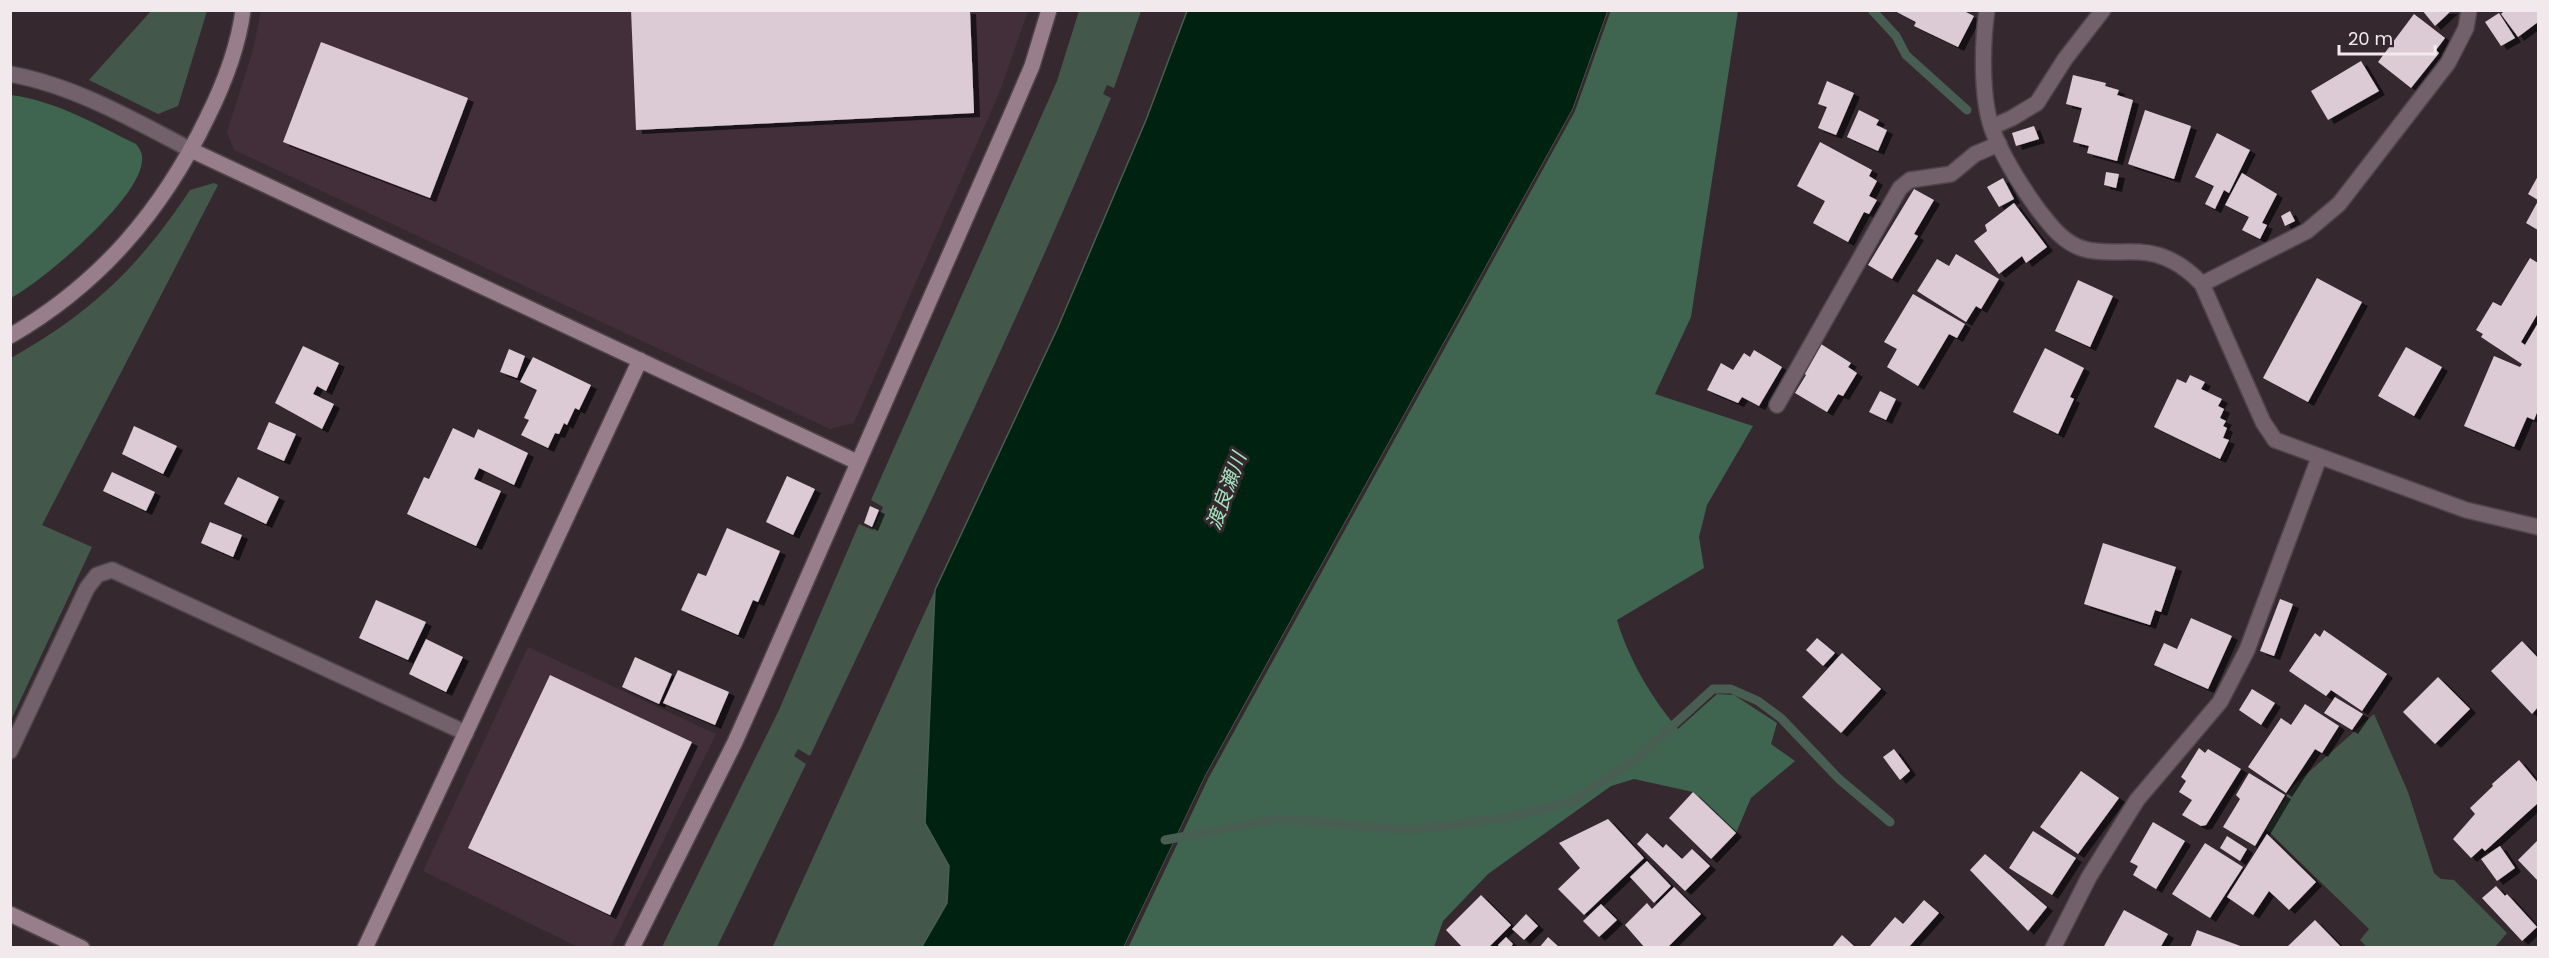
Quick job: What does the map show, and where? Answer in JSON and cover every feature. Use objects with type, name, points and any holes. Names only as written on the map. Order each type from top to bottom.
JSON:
[{"type":"street","points":[[10,336],[65,300],[118,251],[172,183],[191,150],[232,62],[243,10]]},
{"type":"street","points":[[632,948],[735,742],[1032,66],[1049,10]]},
{"type":"street","points":[[1987,10],[1985,85],[1992,127],[2015,178],[2059,235],[2073,245],[2087,250],[2142,252],[2171,260],[2187,268],[2202,285],[2269,433],[2276,440],[2319,458],[2466,510],[2538,527]]},
{"type":"street","points":[[1992,127],[2037,103],[2065,58],[2103,10]]},
{"type":"street","points":[[2202,285],[2307,231],[2339,204],[2448,63],[2466,28],[2469,10]]},
{"type":"street","points":[[10,74],[52,84],[144,125],[191,150],[857,462]]},
{"type":"street","points":[[1777,405],[1900,188],[1916,178],[1951,174],[1975,154],[1999,144]]},
{"type":"street","points":[[365,948],[640,360]]},
{"type":"street","points":[[2053,948],[2090,877],[2137,800],[2229,689],[2247,650],[2319,458]]},
{"type":"street","points":[[10,751],[87,588],[97,575],[112,570],[466,733]]},
{"type":"street","points":[[10,914],[82,948]]},
{"type":"shaded area","points":[[151,11],[207,11],[178,106],[158,114],[89,80]]},
{"type":"shaded area","points":[[261,11],[1028,11],[1000,91],[854,423],[830,429],[234,150],[227,132],[253,50]]},
{"type":"shaded area","points":[[1079,11],[1141,11],[1114,88],[1107,85],[1103,94],[1111,98],[1040,264],[965,429],[810,756],[798,749],[794,756],[806,764],[717,947],[662,947],[779,710],[859,524],[873,530],[883,507],[871,500],[1057,81]]},
{"type":"shaded area","points":[[1608,11],[1738,11],[1691,317],[1655,394],[1753,426],[1707,505],[1699,537],[1704,568],[1617,620],[1642,678],[1678,729],[1717,694],[1734,695],[1777,723],[1771,744],[1795,761],[1751,798],[1736,833],[1693,792],[1634,779],[1611,786],[1488,874],[1443,921],[1434,947],[1124,948],[1205,777],[1573,109]]},
{"type":"shaded area","points":[[11,95],[60,108],[136,144],[141,152],[142,161],[137,177],[125,196],[88,237],[45,274],[11,298]]},
{"type":"shaded area","points":[[214,183],[218,185],[42,525],[92,547],[11,720],[11,358],[66,324],[89,305],[132,265],[190,190]]},
{"type":"shaded area","points":[[935,590],[925,823],[949,866],[947,903],[921,947],[772,948]]},
{"type":"shaded area","points":[[528,647],[716,734],[611,947],[578,947],[423,871]]},
{"type":"shaded area","points":[[2374,714],[2408,792],[2434,873],[2441,879],[2454,880],[2507,933],[2495,947],[2367,947],[2360,940],[2369,929],[2266,829],[2292,787]]},
{"type":"water","name":"渡良瀬川","points":[[1187,11],[1608,11],[1573,109],[1205,777],[1124,947],[921,948],[947,903],[949,866],[925,823],[935,590],[1058,327],[1146,120]]},
{"type":"pier","points":[[1611,10],[1575,111],[1208,779],[1128,948],[1124,947],[1205,777],[1573,109],[1608,11]]},
{"type":"building","points":[[631,10],[970,10],[974,113],[636,130]]},
{"type":"building","points":[[1893,10],[1962,10],[1974,16],[1958,47],[1914,26],[1916,22]]},
{"type":"building","points":[[2422,10],[2452,10],[2435,26]]},
{"type":"building","points":[[2505,10],[2538,10],[2538,22],[2518,37],[2501,14]]},
{"type":"building","points":[[2499,13],[2515,38],[2501,46],[2485,22]]},
{"type":"building","points":[[2414,14],[2445,38],[2436,50],[2439,53],[2411,88],[2378,62]]},
{"type":"building","points":[[321,42],[468,98],[430,198],[283,142]]},
{"type":"building","points":[[2361,61],[2379,91],[2328,120],[2311,91]]},
{"type":"building","points":[[2073,75],[2106,83],[2105,86],[2119,90],[2117,95],[2133,100],[2117,161],[2087,153],[2089,146],[2073,142],[2082,108],[2066,104]]},
{"type":"building","points":[[1827,81],[1854,93],[1836,135],[1818,128],[1827,107],[1818,104]]},
{"type":"building","points":[[1859,110],[1879,120],[1876,125],[1887,130],[1878,151],[1847,137]]},
{"type":"building","points":[[2145,110],[2191,126],[2174,179],[2128,164]]},
{"type":"building","points":[[2034,126],[2039,139],[2016,146],[2012,133]]},
{"type":"building","points":[[2217,133],[2250,150],[2229,193],[2224,190],[2215,209],[2205,204],[2214,186],[2195,177]]},
{"type":"building","points":[[1820,142],[1872,170],[1869,176],[1877,181],[1869,196],[1877,200],[1869,214],[1864,212],[1848,242],[1813,223],[1825,201],[1797,186]]},
{"type":"building","points":[[2106,172],[2119,174],[2116,188],[2104,185]]},
{"type":"building","points":[[2242,173],[2277,194],[2262,223],[2267,225],[2260,239],[2242,230],[2249,217],[2225,205]]},
{"type":"building","points":[[2538,176],[2538,200],[2528,194]]},
{"type":"building","points":[[2003,178],[2014,199],[1999,207],[1987,187]]},
{"type":"building","points":[[1914,189],[1934,200],[1914,234],[1918,236],[1892,279],[1868,265]]},
{"type":"building","points":[[2538,201],[2538,230],[2526,223]]},
{"type":"building","points":[[2014,203],[2047,247],[2026,263],[2022,256],[1999,274],[1974,241],[1987,231],[1985,225]]},
{"type":"building","points":[[2290,211],[2295,221],[2285,226],[2281,216]]},
{"type":"building","points":[[1956,254],[1999,279],[1981,309],[1976,306],[1966,322],[1917,291],[1937,259],[1949,266]]},
{"type":"building","points":[[2530,258],[2538,263],[2538,313],[2521,342],[2525,345],[2538,323],[2538,410],[2534,420],[2527,417],[2514,447],[2464,426],[2494,356],[2520,367],[2522,364],[2481,337],[2483,334],[2476,330],[2493,302],[2501,306]]},
{"type":"building","points":[[2317,278],[2362,302],[2308,402],[2263,378]]},
{"type":"building","points":[[2078,280],[2113,296],[2090,347],[2055,331]]},
{"type":"building","points":[[1913,294],[1965,324],[1957,338],[1949,334],[1918,386],[1887,367],[1897,349],[1884,342]]},
{"type":"building","points":[[1821,344],[1851,363],[1848,367],[1857,373],[1843,396],[1838,394],[1827,412],[1795,393],[1806,375],[1803,372]]},
{"type":"building","points":[[303,346],[339,363],[326,391],[317,386],[313,394],[334,404],[322,429],[275,403]]},
{"type":"building","points":[[2406,347],[2442,367],[2414,416],[2378,396]]},
{"type":"building","points":[[2045,348],[2084,368],[2070,397],[2074,399],[2058,434],[2013,412]]},
{"type":"building","points":[[509,349],[525,356],[517,378],[500,372]]},
{"type":"building","points":[[1754,350],[1782,367],[1759,406],[1742,397],[1738,403],[1707,390],[1721,363],[1733,370],[1744,353],[1750,357]]},
{"type":"building","points":[[533,357],[591,385],[579,410],[575,408],[567,425],[564,423],[559,434],[555,433],[548,448],[521,435],[529,420],[524,418],[537,390],[520,382]]},
{"type":"building","points":[[2190,375],[2205,382],[2201,389],[2222,399],[2218,406],[2224,409],[2220,418],[2226,421],[2223,426],[2227,428],[2223,438],[2229,440],[2220,459],[2154,427],[2177,379],[2186,383]]},
{"type":"building","points":[[1880,391],[1896,399],[1886,420],[1869,412]]},
{"type":"building","points":[[269,422],[296,434],[284,461],[257,449]]},
{"type":"building","points":[[134,426],[177,446],[163,474],[122,454]]},
{"type":"building","points":[[453,428],[474,438],[478,429],[528,453],[514,485],[479,468],[474,479],[501,491],[476,546],[407,514],[424,477],[429,479]]},
{"type":"building","points":[[112,472],[155,492],[146,511],[103,491]]},
{"type":"building","points":[[787,476],[815,489],[793,535],[766,522]]},
{"type":"building","points":[[238,477],[279,497],[266,524],[224,504]]},
{"type":"building","points":[[870,506],[879,510],[872,527],[864,523]]},
{"type":"building","points":[[210,522],[242,535],[233,557],[201,543]]},
{"type":"building","points":[[727,528],[780,551],[758,602],[753,600],[738,635],[681,610],[698,573],[706,576]]},
{"type":"building","points":[[2103,543],[2176,567],[2161,612],[2155,610],[2150,625],[2084,604]]},
{"type":"building","points":[[2280,599],[2293,604],[2274,656],[2260,651]]},
{"type":"building","points":[[376,600],[426,622],[408,660],[359,638]]},
{"type":"building","points":[[2191,618],[2232,636],[2208,689],[2154,665],[2164,643],[2177,649]]},
{"type":"building","points":[[2324,630],[2387,674],[2362,711],[2331,690],[2326,696],[2289,671],[2315,633],[2320,637]]},
{"type":"building","points":[[1817,638],[1835,653],[1823,666],[1806,650]]},
{"type":"building","points":[[426,639],[463,657],[446,692],[409,674]]},
{"type":"building","points":[[2522,641],[2538,658],[2538,707],[2532,714],[2491,671]]},
{"type":"building","points":[[1842,653],[1881,689],[1841,733],[1802,697]]},
{"type":"building","points":[[635,657],[672,674],[659,704],[622,687]]},
{"type":"building","points":[[678,670],[729,692],[715,725],[663,703]]},
{"type":"building","points":[[550,675],[692,742],[610,915],[468,848]]},
{"type":"building","points":[[2438,677],[2470,709],[2435,744],[2403,712]]},
{"type":"building","points":[[2252,689],[2275,703],[2261,725],[2239,710]]},
{"type":"building","points":[[2335,697],[2363,714],[2352,730],[2324,713]]},
{"type":"building","points":[[2305,704],[2339,726],[2322,753],[2315,749],[2286,793],[2248,767],[2281,718],[2291,725]]},
{"type":"building","points":[[2199,748],[2205,753],[2208,749],[2241,769],[2206,825],[2201,826],[2182,815],[2192,800],[2179,792],[2186,781],[2181,777]]},
{"type":"building","points":[[1894,749],[1910,771],[1900,780],[1883,757]]},
{"type":"building","points":[[2519,760],[2538,783],[2538,803],[2485,851],[2482,848],[2471,858],[2453,839],[2475,814],[2470,808]]},
{"type":"building","points":[[2081,771],[2119,798],[2078,854],[2040,827]]},
{"type":"building","points":[[2249,773],[2285,795],[2255,846],[2223,827],[2240,799],[2236,795]]},
{"type":"building","points":[[1693,792],[1736,833],[1711,859],[1669,818]]},
{"type":"building","points":[[1608,819],[1644,858],[1584,915],[1558,889],[1580,868],[1559,843]]},
{"type":"building","points":[[2153,822],[2185,841],[2156,889],[2133,875],[2138,866],[2130,862]]},
{"type":"building","points":[[2033,831],[2076,858],[2052,895],[2009,868]]},
{"type":"building","points":[[1647,833],[1663,848],[1666,844],[1682,859],[1692,849],[1710,866],[1685,891],[1637,844]]},
{"type":"building","points":[[2267,834],[2316,882],[2289,910],[2269,891],[2253,915],[2227,897]]},
{"type":"building","points":[[2227,836],[2247,849],[2240,861],[2220,848]]},
{"type":"building","points":[[2538,840],[2538,881],[2518,860]]},
{"type":"building","points":[[2205,843],[2243,867],[2210,918],[2172,894]]},
{"type":"building","points":[[2500,846],[2515,868],[2497,881],[2481,859]]},
{"type":"building","points":[[1985,854],[2047,907],[2028,931],[1970,870]]},
{"type":"building","points":[[1647,861],[1671,886],[1654,903],[1630,877]]},
{"type":"building","points":[[2496,886],[2505,896],[2507,894],[2537,927],[2522,941],[2482,898]]},
{"type":"building","points":[[1674,887],[1701,914],[1667,948],[1645,948],[1625,925],[1647,903],[1652,909]]},
{"type":"building","points":[[1481,895],[1511,925],[1488,948],[1463,948],[1446,930]]},
{"type":"building","points":[[1924,900],[1939,913],[1908,948],[1872,948],[1870,946],[1895,917],[1903,924]]},
{"type":"building","points":[[1601,904],[1617,920],[1599,937],[1583,921]]},
{"type":"building","points":[[2124,910],[2168,934],[2160,948],[2103,948]]},
{"type":"building","points":[[1526,914],[1538,926],[1524,940],[1512,929]]},
{"type":"building","points":[[2315,920],[2342,948],[2286,948]]},
{"type":"building","points":[[2197,930],[2243,947],[2243,948],[2190,948]]},
{"type":"building","points":[[1842,935],[1856,948],[1831,948]]},
{"type":"building","points":[[1506,937],[1513,944],[1510,948],[1500,948],[1498,945]]},
{"type":"building","points":[[1548,937],[1560,948],[1539,948]]},
{"type":"waterway","points":[[1872,10],[1896,36],[1906,55],[1967,110]]},
{"type":"waterway","points":[[1165,840],[1279,819],[1410,830],[1500,819],[1571,802],[1635,760],[1713,689],[1731,689],[1758,701],[1781,718],[1839,779],[1890,822]]}]
